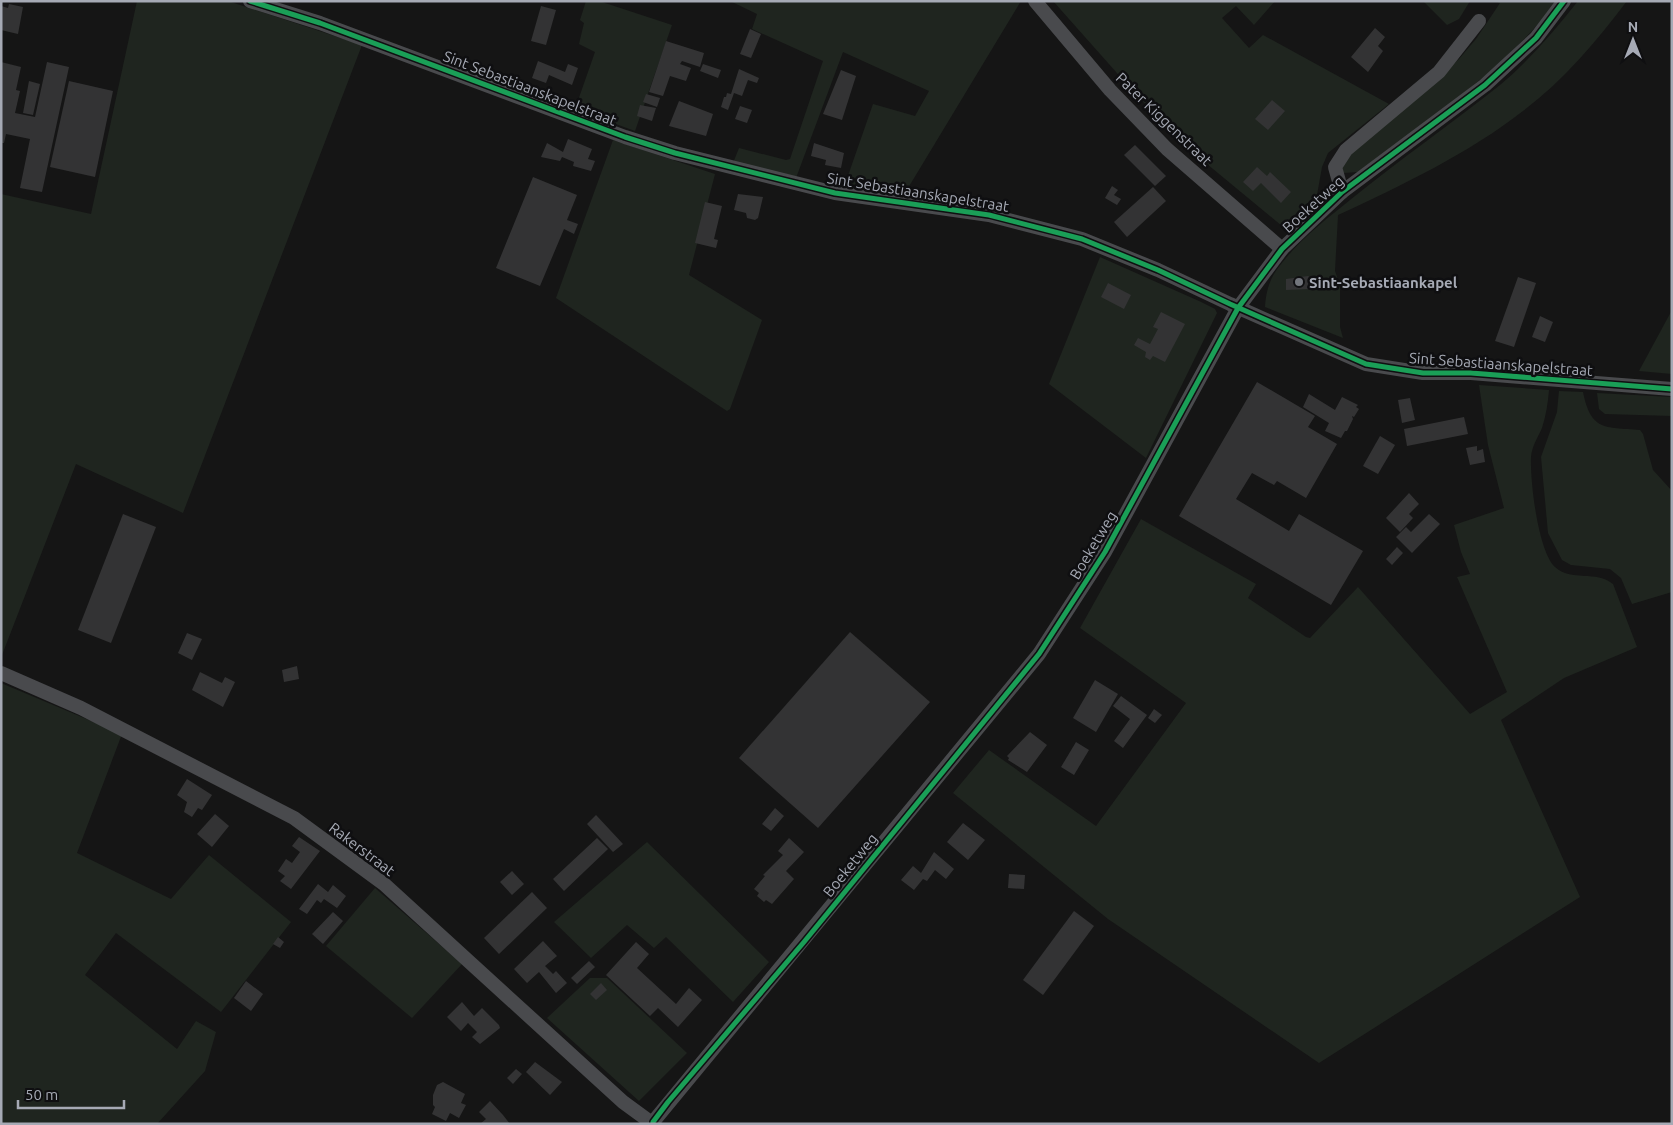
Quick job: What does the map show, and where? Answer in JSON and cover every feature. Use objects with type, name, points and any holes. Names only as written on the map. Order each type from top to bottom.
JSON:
[{"type":"street","name":"Sint Sebastiaanskapelstraat","points":[[250,1],[320,23],[625,137],[675,153],[835,193],[989,215],[1082,239],[1158,270],[1238,308],[1366,364],[1423,373],[1470,373],[1672,389]]},
{"type":"street","name":"Pater Kiggenstraat","points":[[1035,1],[1110,90],[1167,149],[1282,249]]},
{"type":"street","name":"Boeketweg","points":[[653,1123],[804,942],[1039,654],[1105,552],[1238,308],[1282,249],[1342,192],[1485,86],[1536,38],[1564,1]]},
{"type":"street","points":[[1342,192],[1334,167],[1346,150],[1440,72],[1479,21]]},
{"type":"street","name":"Rakerstraat","points":[[1,673],[81,708],[294,818],[384,884],[623,1102],[653,1123]]},
{"type":"shaded area","points":[[137,1],[228,1],[362,45],[183,513],[76,464],[2,655],[1,194],[91,214]]},
{"type":"shaded area","points":[[586,1],[599,1],[672,25],[635,131],[575,109],[595,52],[579,44],[584,23],[580,20]]},
{"type":"shaded area","points":[[730,1],[1021,1],[902,198],[843,190],[873,104],[915,116],[929,91],[843,52],[796,178],[733,163],[739,148],[786,160],[790,159],[823,61],[752,29],[757,14]]},
{"type":"shaded area","points":[[1053,1],[1275,1],[1254,25],[1236,6],[1222,18],[1249,48],[1263,35],[1389,104],[1328,153],[1322,167],[1317,195],[1282,226],[1207,164],[1140,99]]},
{"type":"shaded area","points":[[1423,1],[1470,1],[1459,19],[1447,25]]},
{"type":"shaded area","points":[[1494,1],[1557,1],[1513,50],[1464,93],[1358,172],[1344,173],[1341,170],[1343,158],[1459,59],[1476,39],[1500,3]]},
{"type":"shaded area","points":[[1578,1],[1627,1],[1604,31],[1566,74],[1503,126],[1434,168],[1338,215],[1335,271],[1340,285],[1340,327],[1343,338],[1265,307],[1267,291],[1272,277],[1303,240],[1321,223],[1369,185],[1511,76],[1541,45]]},
{"type":"shaded area","points":[[613,140],[715,174],[689,275],[762,320],[730,409],[727,411],[556,298]]},
{"type":"shaded area","points":[[1100,257],[1199,301],[1215,309],[1217,313],[1146,458],[1049,384]]},
{"type":"shaded area","points":[[1672,310],[1672,374],[1639,371]]},
{"type":"shaded area","points":[[1479,385],[1549,390],[1542,428],[1531,457],[1536,515],[1544,546],[1549,559],[1561,571],[1568,574],[1599,578],[1613,584],[1637,647],[1564,678],[1501,720],[1580,897],[1319,1063],[1108,919],[953,793],[989,750],[1096,826],[1186,703],[1080,628],[1141,519],[1256,584],[1248,598],[1306,637],[1310,638],[1358,587],[1470,714],[1507,692],[1457,577],[1470,574],[1461,552],[1454,525],[1504,508],[1488,445]]},
{"type":"shaded area","points":[[1559,391],[1583,392],[1590,414],[1601,424],[1608,427],[1640,430],[1643,434],[1653,470],[1672,491],[1672,592],[1632,604],[1621,578],[1610,569],[1571,565],[1562,560],[1548,533],[1541,457],[1557,412]]},
{"type":"shaded area","points":[[1597,393],[1672,397],[1672,416],[1605,414],[1599,409]]},
{"type":"shaded area","points":[[1,683],[122,734],[77,853],[171,899],[209,855],[291,922],[221,1012],[116,933],[85,975],[177,1049],[196,1021],[216,1032],[205,1071],[157,1124],[1,1124]]},
{"type":"shaded area","points":[[647,842],[769,962],[733,1002],[666,937],[654,948],[627,925],[591,958],[554,922]]},
{"type":"shaded area","points":[[375,888],[462,964],[412,1018],[326,946]]},
{"type":"shaded area","points":[[590,978],[607,978],[687,1053],[639,1101],[547,1018]]},
{"type":"building","points":[[9,4],[23,7],[18,34],[1,30],[1,6],[8,8]]},
{"type":"building","points":[[541,6],[556,10],[546,45],[531,41]]},
{"type":"building","points":[[1375,28],[1385,37],[1378,46],[1383,51],[1368,72],[1351,57]]},
{"type":"building","points":[[750,29],[761,34],[751,58],[740,54]]},
{"type":"building","points":[[666,41],[704,53],[700,67],[682,61],[680,64],[691,68],[686,81],[670,76],[663,96],[649,92]]},
{"type":"building","points":[[538,61],[565,72],[568,64],[578,68],[572,85],[549,75],[546,83],[532,78]]},
{"type":"building","points":[[1,62],[21,67],[16,90],[20,91],[15,113],[35,117],[47,62],[69,67],[42,192],[20,188],[30,139],[6,134],[4,143],[1,143]]},
{"type":"building","points":[[703,64],[721,70],[718,78],[700,71]]},
{"type":"building","points":[[739,69],[759,78],[757,83],[748,80],[742,96],[734,93],[728,110],[721,107],[727,93],[731,94]]},
{"type":"building","points":[[841,70],[856,76],[842,120],[823,114]]},
{"type":"building","points":[[29,81],[40,84],[33,115],[23,113]]},
{"type":"building","points":[[69,81],[113,91],[95,177],[50,167]]},
{"type":"building","points":[[646,94],[660,98],[657,107],[643,102]]},
{"type":"building","points":[[1272,100],[1285,111],[1268,130],[1255,119]]},
{"type":"building","points":[[679,101],[713,114],[706,136],[669,126]]},
{"type":"building","points":[[640,105],[656,108],[652,121],[637,116]]},
{"type":"building","points":[[740,106],[752,110],[747,123],[735,119]]},
{"type":"building","points":[[568,139],[592,149],[588,159],[595,161],[591,171],[573,166],[574,162],[562,157],[560,161],[541,157],[547,143],[563,152]]},
{"type":"building","points":[[814,143],[844,153],[841,168],[825,165],[826,160],[811,156]]},
{"type":"building","points":[[1135,145],[1166,176],[1155,186],[1124,155]]},
{"type":"building","points":[[1257,167],[1267,176],[1270,172],[1291,192],[1281,203],[1261,183],[1253,191],[1243,182]]},
{"type":"building","points":[[533,177],[577,195],[567,220],[578,224],[574,234],[564,229],[540,286],[496,268]]},
{"type":"building","points":[[1112,186],[1118,190],[1114,195],[1121,199],[1117,205],[1105,198]]},
{"type":"building","points":[[1153,187],[1166,201],[1127,237],[1114,222]]},
{"type":"building","points":[[738,194],[763,197],[758,218],[755,220],[747,218],[746,213],[734,210]]},
{"type":"building","points":[[705,202],[722,206],[714,239],[718,240],[716,248],[695,243]]},
{"type":"building","name":"Sint-Sebastiaankapel","points":[[1308,276],[1313,279],[1313,284],[1309,289],[1286,290],[1286,279]]},
{"type":"building","points":[[1518,277],[1536,283],[1514,347],[1495,341]]},
{"type":"building","points":[[1108,283],[1131,295],[1124,309],[1101,297]]},
{"type":"building","points":[[1161,312],[1185,324],[1165,362],[1153,356],[1150,360],[1145,357],[1146,352],[1134,345],[1138,338],[1150,344],[1158,329],[1153,327]]},
{"type":"building","points":[[1540,316],[1553,322],[1545,342],[1532,337]]},
{"type":"building","points":[[1257,382],[1315,416],[1308,427],[1337,444],[1306,498],[1277,481],[1274,485],[1252,473],[1236,499],[1289,531],[1299,514],[1363,551],[1331,605],[1179,516]]},
{"type":"building","points":[[1309,394],[1335,410],[1342,397],[1358,405],[1356,407],[1359,409],[1354,417],[1352,416],[1353,419],[1347,431],[1345,431],[1341,438],[1325,431],[1329,423],[1303,407]]},
{"type":"building","points":[[1410,398],[1415,420],[1402,423],[1398,400]]},
{"type":"building","points":[[1464,417],[1468,434],[1407,446],[1404,429]]},
{"type":"building","points":[[1380,436],[1395,445],[1378,474],[1363,466]]},
{"type":"building","points":[[1477,446],[1477,451],[1483,449],[1485,462],[1470,465],[1466,448]]},
{"type":"building","points":[[1409,493],[1419,504],[1409,514],[1413,518],[1400,532],[1386,518]]},
{"type":"building","points":[[123,514],[156,527],[111,643],[78,630]]},
{"type":"building","points":[[1429,514],[1440,524],[1412,553],[1396,537],[1406,527],[1411,532]]},
{"type":"building","points":[[1397,547],[1403,553],[1392,565],[1386,559]]},
{"type":"building","points":[[850,632],[930,702],[818,828],[739,758]]},
{"type":"building","points":[[187,633],[202,639],[192,660],[178,653]]},
{"type":"building","points":[[297,666],[299,679],[284,682],[282,670]]},
{"type":"building","points":[[200,672],[222,683],[225,677],[235,682],[223,707],[192,690]]},
{"type":"building","points":[[1095,680],[1118,694],[1096,732],[1073,718]]},
{"type":"building","points":[[1121,696],[1147,715],[1123,748],[1114,741],[1130,719],[1113,706]]},
{"type":"building","points":[[1154,709],[1162,715],[1155,723],[1148,718]]},
{"type":"building","points":[[1030,732],[1047,745],[1027,772],[1008,760],[1007,756]]},
{"type":"building","points":[[1076,742],[1089,750],[1074,775],[1061,767]]},
{"type":"building","points":[[187,779],[212,795],[202,810],[198,808],[192,817],[184,812],[187,802],[177,795]]},
{"type":"building","points":[[775,808],[784,816],[771,831],[762,824]]},
{"type":"building","points":[[215,814],[229,826],[212,847],[197,834]]},
{"type":"building","points":[[596,815],[623,844],[613,852],[587,824]]},
{"type":"building","points":[[963,823],[985,840],[968,860],[947,842]]},
{"type":"building","points":[[299,837],[320,851],[291,889],[280,881],[285,876],[278,871],[286,859],[292,863],[300,852],[292,846]]},
{"type":"building","points":[[597,838],[608,849],[564,891],[553,879]]},
{"type":"building","points":[[789,838],[804,852],[786,871],[794,879],[772,904],[766,900],[764,902],[757,896],[759,893],[754,889],[765,876],[763,875],[783,855],[778,851]]},
{"type":"building","points":[[934,852],[954,869],[946,879],[935,870],[927,881],[923,879],[914,890],[901,880],[913,866],[921,873]]},
{"type":"building","points":[[512,871],[524,884],[512,895],[500,882]]},
{"type":"building","points":[[1009,874],[1025,875],[1024,889],[1008,888]]},
{"type":"building","points":[[318,884],[328,892],[333,885],[346,896],[337,908],[324,899],[321,903],[317,900],[307,914],[299,909]]},
{"type":"building","points":[[532,892],[547,908],[499,954],[484,938]]},
{"type":"building","points":[[1074,911],[1094,926],[1043,995],[1023,980]]},
{"type":"building","points":[[333,912],[343,921],[323,944],[312,934]]},
{"type":"building","points":[[278,937],[284,942],[280,948],[273,944]]},
{"type":"building","points":[[543,941],[557,956],[545,966],[553,974],[556,971],[567,983],[556,993],[539,972],[527,983],[514,969]]},
{"type":"building","points":[[636,942],[649,954],[637,968],[676,1004],[689,988],[702,1000],[678,1027],[658,1008],[650,1016],[606,975]]},
{"type":"building","points":[[589,961],[595,967],[577,984],[571,978]]},
{"type":"building","points":[[246,981],[263,994],[251,1011],[234,998]]},
{"type":"building","points":[[601,983],[607,990],[596,1000],[590,994]]},
{"type":"building","points":[[462,1002],[474,1016],[482,1008],[500,1028],[480,1044],[472,1037],[477,1032],[468,1023],[461,1031],[447,1017]]},
{"type":"building","points":[[535,1062],[562,1082],[550,1095],[526,1072]]},
{"type":"building","points":[[516,1069],[522,1074],[513,1084],[507,1078]]},
{"type":"building","points":[[443,1082],[465,1094],[461,1103],[466,1105],[459,1118],[450,1113],[446,1121],[432,1114],[435,1107],[433,1105],[433,1095],[437,1085]]},
{"type":"building","points":[[490,1101],[510,1124],[480,1124],[486,1119],[479,1112]]},
{"type":"cycle path","points":[[250,1],[320,23],[625,137],[675,153],[835,193],[989,215],[1082,239],[1158,270],[1366,364],[1423,373],[1471,373],[1672,389]]},
{"type":"cycle path","points":[[653,1124],[668,1102],[804,942],[1039,654],[1105,552],[1238,308],[1282,249],[1342,192],[1485,85],[1536,38],[1564,1]]},
{"type":"place","name":"Sint-Sebastiaankapel","points":[[1299,282]]}]
